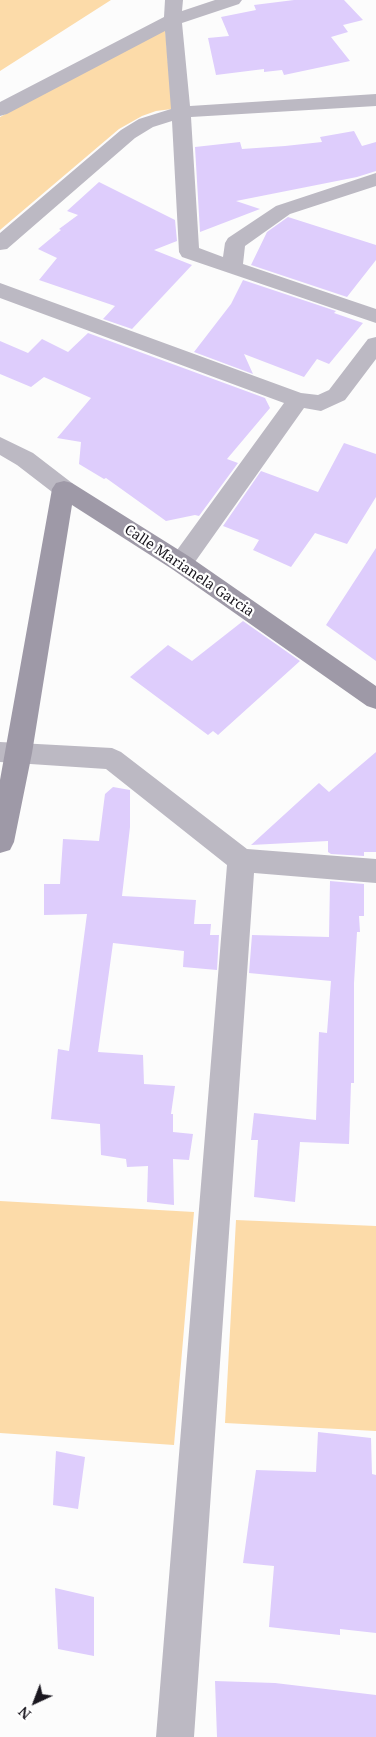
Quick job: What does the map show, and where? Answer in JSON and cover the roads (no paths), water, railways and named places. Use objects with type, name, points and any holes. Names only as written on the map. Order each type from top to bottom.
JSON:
[{"type":"street","points":[[174,0],[173,20],[181,112],[189,252],[376,316]]},
{"type":"street","points":[[0,110],[173,20],[233,0]]},
{"type":"street","points":[[0,244],[128,134],[146,123],[181,112],[376,100]]},
{"type":"street","points":[[232,267],[235,243],[283,210],[376,179]]},
{"type":"street","points":[[0,290],[298,400],[321,403],[337,395],[376,344]]},
{"type":"street","points":[[180,562],[298,400]]},
{"type":"street","name":"Calle Marianela Garcia","points":[[0,445],[26,458],[64,489],[180,562],[376,699]]},
{"type":"street","points":[[0,842],[9,752],[64,489]]},
{"type":"street","points":[[9,752],[112,759],[241,860],[376,871]]},
{"type":"street","points":[[176,1737],[241,860]]}]
